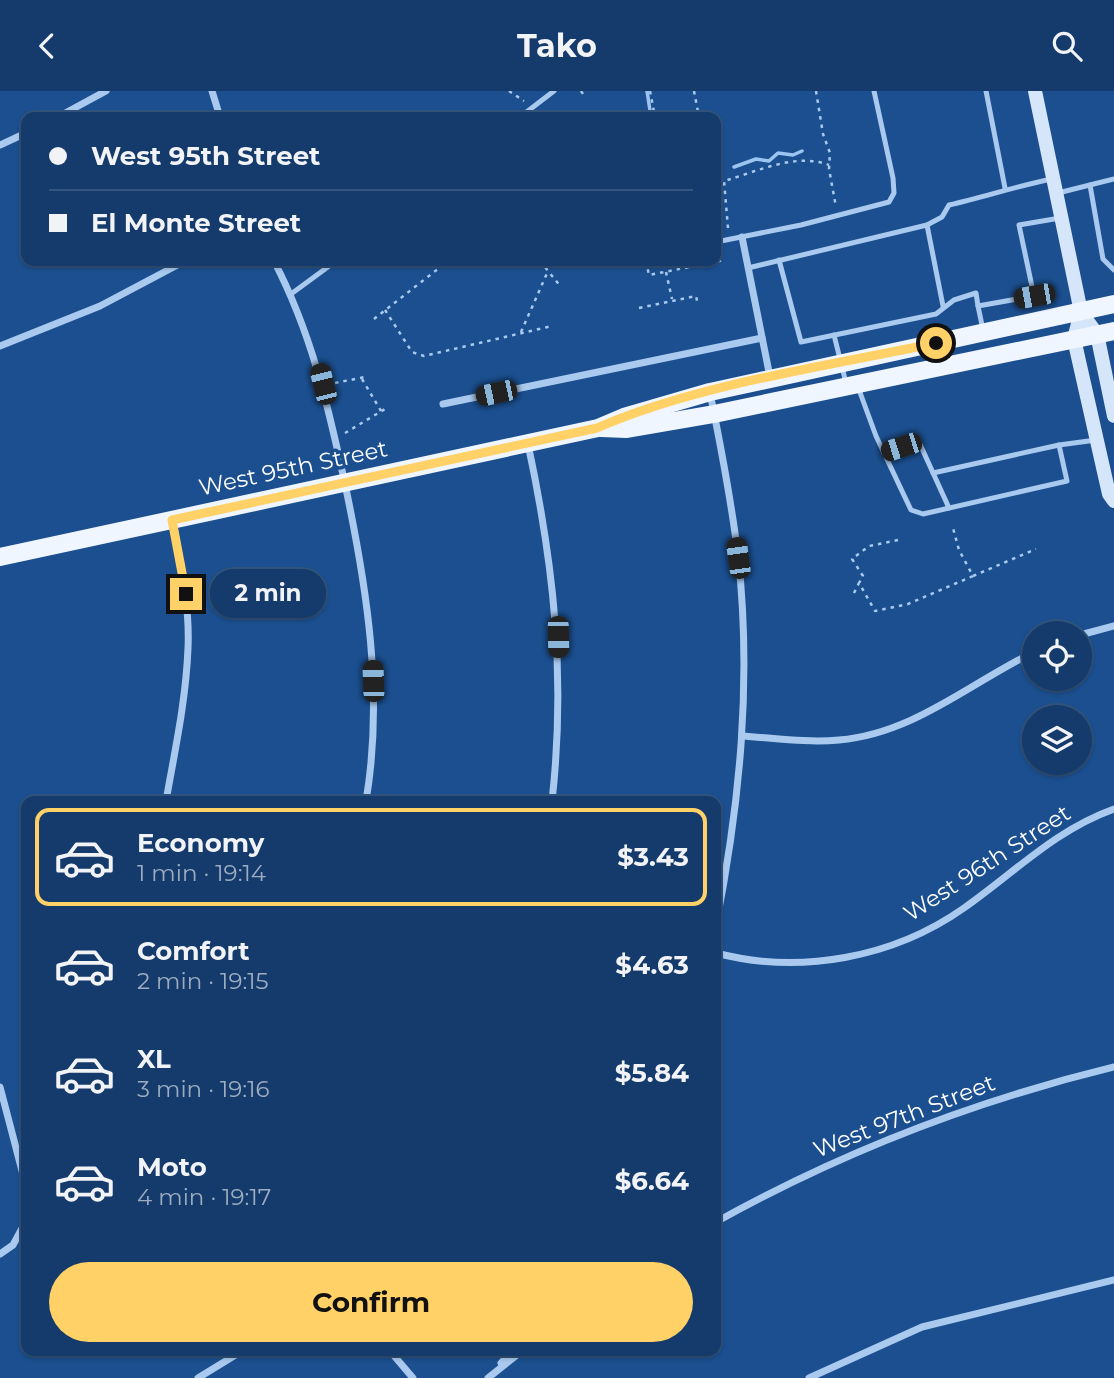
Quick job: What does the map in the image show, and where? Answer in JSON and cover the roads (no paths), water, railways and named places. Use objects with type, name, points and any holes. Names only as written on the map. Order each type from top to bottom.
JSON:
[{"type":"main road","points":[[1035,91],[1081,312],[1074,339],[1114,501]]},
{"type":"main road","name":"West 95th Street","points":[[0,557],[597,428],[624,417],[710,392],[1114,305]]},
{"type":"main road","points":[[1081,312],[1105,333],[1114,416]]},
{"type":"main road","name":"West 95th Street","points":[[597,428],[628,429],[714,414],[1105,333]]},
{"type":"street","points":[[67,112],[106,91]]},
{"type":"street","points":[[212,91],[218,112]]},
{"type":"street","points":[[0,145],[21,135]]},
{"type":"street","points":[[741,237],[770,379]]},
{"type":"street","points":[[0,346],[100,306],[176,266]]},
{"type":"street","points":[[276,266],[291,295],[318,367],[362,566],[371,637],[373,715],[366,796]]},
{"type":"street","points":[[443,404],[762,338]]},
{"type":"street","points":[[710,392],[738,558],[744,655],[737,807],[721,897]]},
{"type":"street","points":[[528,443],[545,521],[558,637],[559,697],[552,796]]},
{"type":"street","points":[[167,796],[183,713],[188,646],[186,594],[172,520]]},
{"type":"street","points":[[1092,632],[1114,626]]},
{"type":"street","points":[[742,736],[805,741],[841,740],[875,734],[927,714],[1022,660]]},
{"type":"street","name":"West 96th Street","points":[[721,954],[766,962],[803,963],[879,950],[942,922],[1044,844],[1114,809]]},
{"type":"street","name":"West 97th Street","points":[[721,1218],[821,1167],[904,1133],[1052,1082],[1114,1067]]},
{"type":"street","points":[[0,1087],[21,1167]]},
{"type":"street","points":[[0,1254],[13,1245],[21,1230]]},
{"type":"street","points":[[809,1378],[922,1327],[1114,1280]]},
{"type":"street","points":[[198,1378],[234,1356]]},
{"type":"street","points":[[394,1356],[413,1378]]},
{"type":"street","points":[[487,1378],[507,1356]]},
{"type":"street","points":[[487,1378],[516,1356]]},
{"type":"lane","points":[[527,112],[554,91]]},
{"type":"lane","points":[[721,243],[881,206],[892,196],[893,178],[874,91]]},
{"type":"lane","points":[[986,91],[1005,188]]},
{"type":"lane","points":[[748,268],[927,225],[942,217],[949,205],[997,194],[1005,188],[1090,185],[1114,179]]},
{"type":"lane","points":[[1090,185],[1103,259],[1114,271]]},
{"type":"lane","points":[[978,306],[1034,296],[1020,225],[1060,218]]},
{"type":"lane","points":[[927,225],[943,306]]},
{"type":"lane","points":[[779,260],[801,342],[936,314],[943,306],[976,293],[984,333]]},
{"type":"lane","points":[[291,295],[330,266]]},
{"type":"lane","points":[[834,335],[841,363],[911,510],[923,514],[1067,481],[1059,445]]},
{"type":"lane","points":[[933,473],[1097,439]]},
{"type":"lane","points":[[884,453],[919,442],[949,508]]},
{"type":"waterway","points":[[647,91],[650,112]]},
{"type":"waterway","points":[[734,167],[756,159],[769,161],[778,153],[793,155],[802,151]]}]
